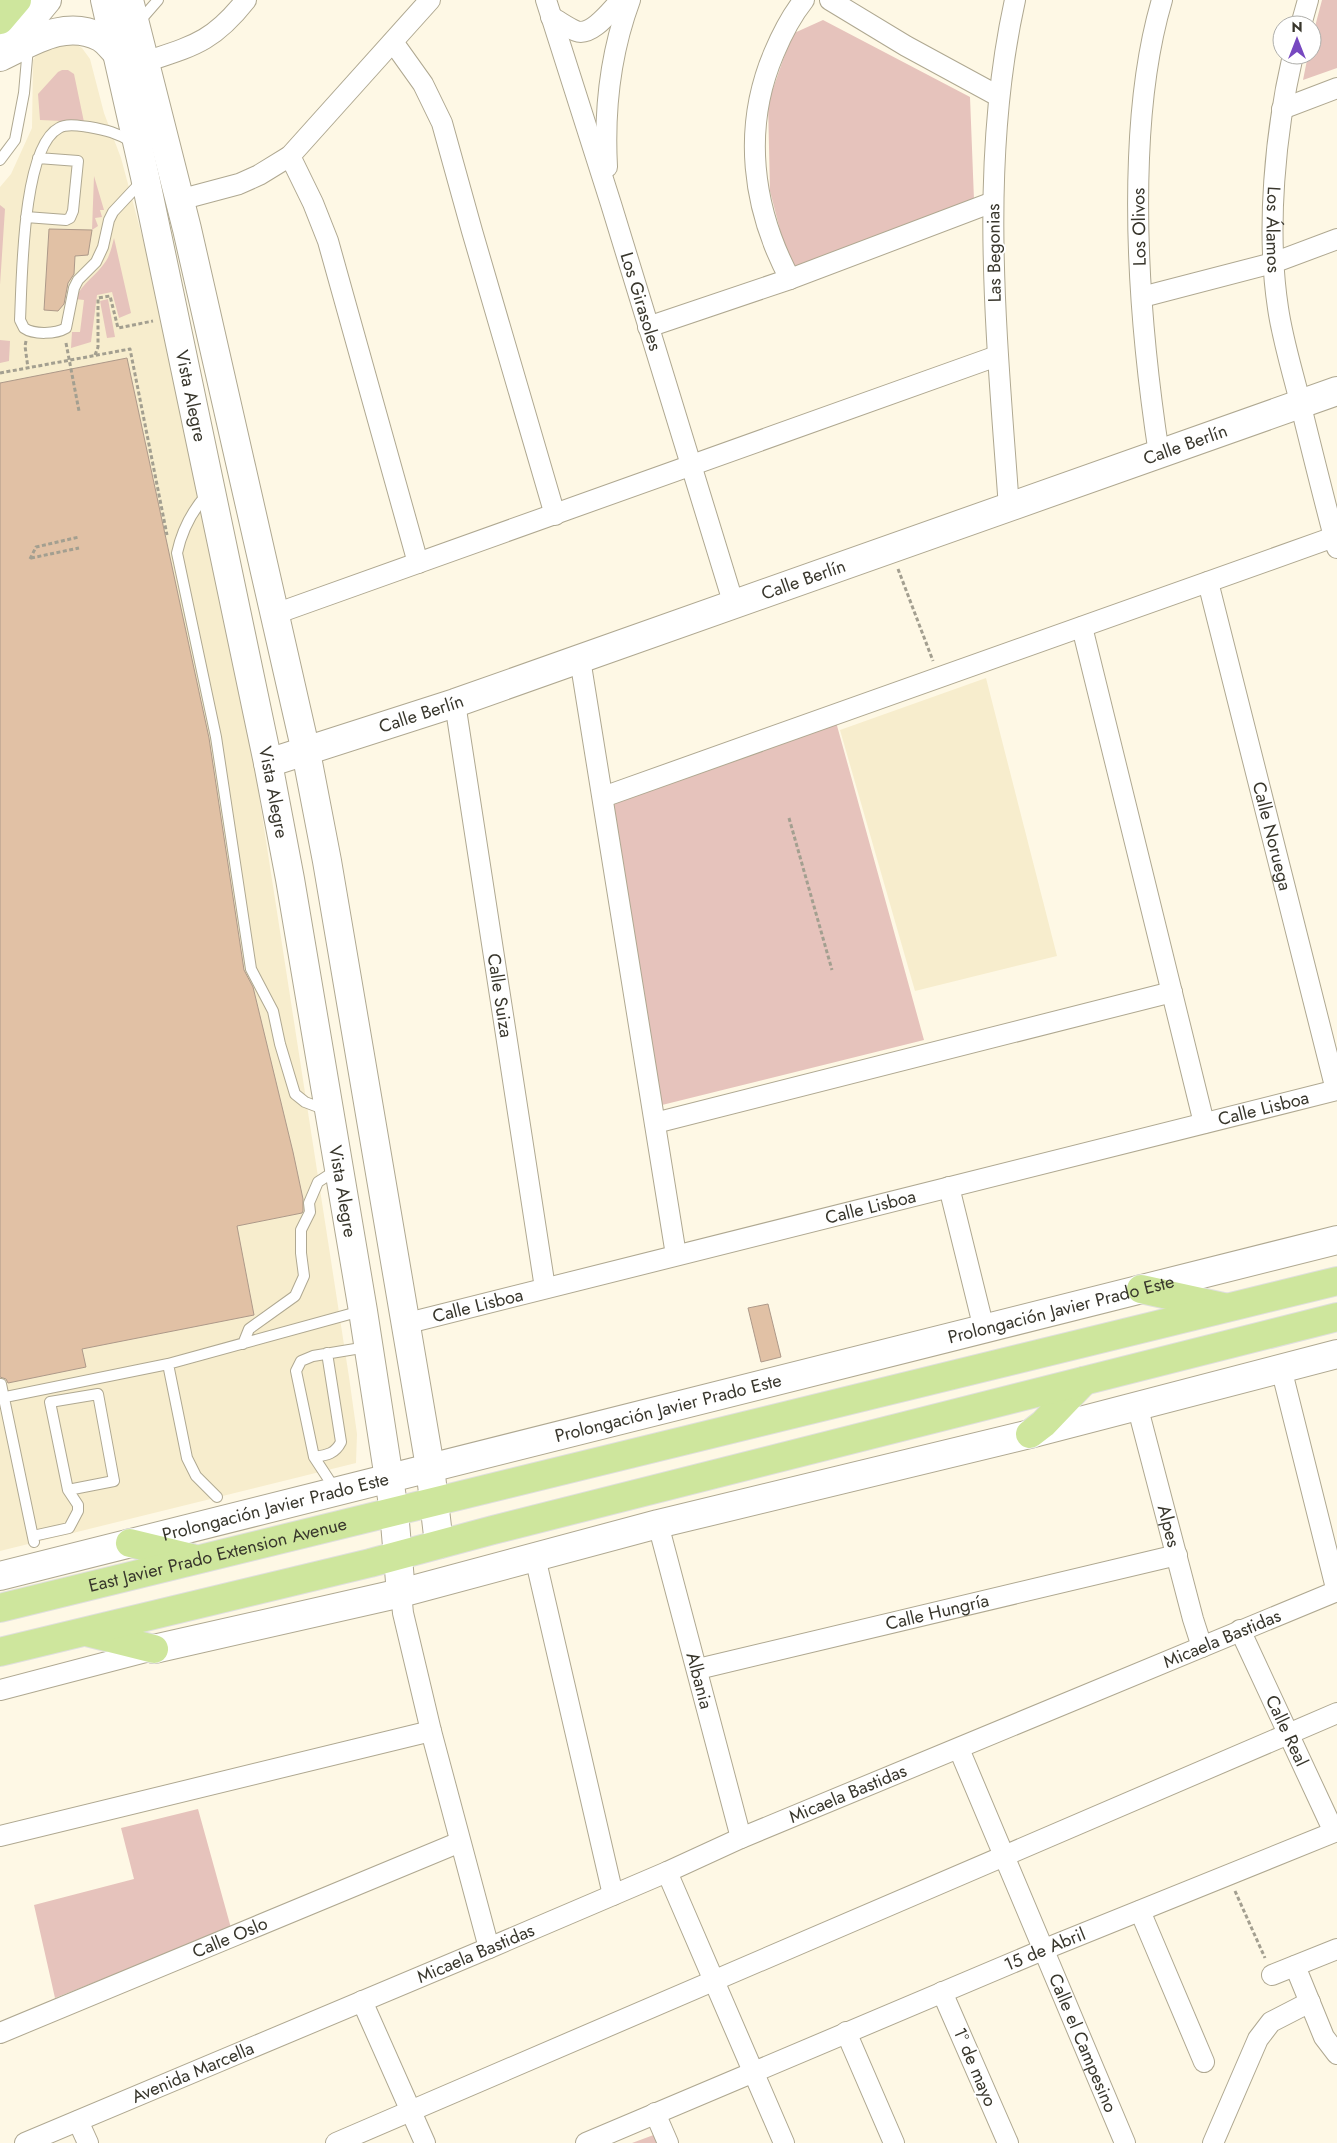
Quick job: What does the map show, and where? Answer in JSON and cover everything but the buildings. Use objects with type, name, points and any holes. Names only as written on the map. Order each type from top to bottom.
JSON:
[{"type":"main road","points":[[0,20],[17,0]]},
{"type":"main road","name":"Prolongación Javier Prado Este","points":[[435,1501],[1337,1281]]},
{"type":"main road","points":[[1141,1289],[1229,1308]]},
{"type":"main road","points":[[0,1652],[398,1555],[1337,1317]]},
{"type":"main road","points":[[1030,1434],[1043,1424],[1084,1382]]},
{"type":"main road","name":"East Javier Prado Extension Avenue","points":[[0,1608],[435,1501]]},
{"type":"main road","points":[[309,1577],[325,1565],[335,1552],[335,1539],[328,1530],[323,1528]]},
{"type":"main road","points":[[130,1544],[198,1559]]},
{"type":"main road","points":[[82,1632],[154,1650]]},
{"type":"street","points":[[0,56],[47,0]]},
{"type":"street","name":"Vista Alegre","points":[[106,0],[138,146],[178,200],[187,228],[306,752],[327,861],[430,1467],[439,1544]]},
{"type":"street","points":[[145,62],[202,42],[223,26],[246,0]]},
{"type":"street","points":[[178,200],[239,184],[265,172],[290,156],[430,0]]},
{"type":"street","points":[[549,8],[577,32],[584,32],[592,28],[621,0]]},
{"type":"street","points":[[612,204],[606,148],[608,93],[618,38],[630,0]]},
{"type":"street","points":[[790,279],[771,238],[758,195],[755,165],[755,128],[763,84],[770,62],[790,22],[804,0]]},
{"type":"street","points":[[830,0],[906,46],[998,96]]},
{"type":"street","name":"Las Begonias","points":[[1009,508],[997,356],[993,202],[998,96],[1015,0]]},
{"type":"street","points":[[1304,15],[1308,0]]},
{"type":"street","name":"Los Olivos","points":[[1156,2],[1140,127],[1138,227],[1142,297],[1159,454]]},
{"type":"street","name":"Los Girasoles","points":[[549,8],[612,204],[734,605]]},
{"type":"street","name":"Vista Alegre","points":[[132,13],[145,62],[159,174],[211,490],[268,763],[290,879],[363,1311],[394,1511],[401,1593]]},
{"type":"street","points":[[0,56],[58,31],[80,30],[101,38],[117,53]]},
{"type":"street","points":[[393,42],[423,84],[442,123],[555,514]]},
{"type":"street","name":"Los Álamos","points":[[1291,65],[1282,109],[1277,150],[1273,220],[1273,263],[1278,309],[1336,543]]},
{"type":"street","points":[[1282,109],[1337,88]]},
{"type":"street","points":[[290,156],[317,211],[328,241],[418,563]]},
{"type":"street","points":[[648,327],[790,279],[993,202]]},
{"type":"street","points":[[1142,297],[1273,263],[1337,239]]},
{"type":"street","points":[[276,614],[997,356]]},
{"type":"street","name":"Calle Berlín","points":[[268,763],[455,704],[1337,391]]},
{"type":"street","points":[[603,797],[1208,582],[1336,543]]},
{"type":"street","name":"Calle Noruega","points":[[1208,582],[1337,1090]]},
{"type":"street","points":[[1082,627],[1204,1123]]},
{"type":"street","points":[[580,659],[676,1255]]},
{"type":"street","name":"Calle Suiza","points":[[455,704],[545,1288]]},
{"type":"street","points":[[290,879],[291,870],[295,862],[302,857],[320,856],[327,861]]},
{"type":"street","points":[[655,1123],[1172,992]]},
{"type":"street","name":"Calle Lisboa","points":[[403,1313],[545,1288],[1337,1090]]},
{"type":"street","points":[[949,1187],[984,1329]]},
{"type":"street","name":"Prolongación Javier Prado Este","points":[[0,1576],[1337,1240]]},
{"type":"street","points":[[363,1311],[403,1313]]},
{"type":"street","points":[[0,1690],[154,1650],[401,1593],[658,1524],[1030,1434],[1337,1354]]},
{"type":"street","points":[[1281,1368],[1337,1591]]},
{"type":"street","points":[[373,1377],[376,1382],[385,1388],[397,1389],[408,1383],[413,1372]]},
{"type":"street","name":"Alpes","points":[[1137,1405],[1202,1647]]},
{"type":"street","name":"Albania","points":[[658,1524],[741,1838]]},
{"type":"street","name":"Calle Hungría","points":[[698,1670],[1177,1555]]},
{"type":"street","points":[[535,1557],[613,1895]]},
{"type":"street","name":"Micaela Bastidas","points":[[362,2001],[667,1872],[741,1838],[1337,1591]]},
{"type":"street","points":[[401,1593],[403,1613],[431,1732],[488,1948]]},
{"type":"street","name":"Calle Real","points":[[1240,1630],[1335,1831]]},
{"type":"street","points":[[336,2143],[1337,1714]]},
{"type":"street","points":[[0,1836],[431,1732]]},
{"type":"street","name":"Calle el Campesino","points":[[959,1749],[1045,1949],[1125,2143]]},
{"type":"street","name":"15 de Abril","points":[[586,2143],[1045,1949],[1335,1831]]},
{"type":"street","name":"Calle Oslo","points":[[0,2033],[460,1842]]},
{"type":"street","points":[[667,1872],[784,2143]]},
{"type":"street","points":[[1140,1910],[1204,2062]]},
{"type":"street","points":[[1272,1975],[1337,1949]]},
{"type":"street","points":[[1295,1966],[1324,2038],[1336,2050]]},
{"type":"street","name":"1º de mayo","points":[[942,1992],[1008,2143]]},
{"type":"street","points":[[362,2001],[425,2143]]},
{"type":"street","name":"Avenida Marcella","points":[[25,2143],[362,2001]]},
{"type":"street","points":[[1213,2143],[1258,2039],[1271,2022],[1310,2002]]},
{"type":"street","points":[[846,2032],[894,2143]]},
{"type":"street","points":[[655,2113],[668,2143]]},
{"type":"street","points":[[78,2121],[88,2143]]},
{"type":"lane","points":[[132,13],[158,0]]},
{"type":"lane","points":[[0,160],[15,140],[24,93],[28,44]]},
{"type":"lane","points":[[138,146],[120,134],[73,125],[58,128],[46,141],[34,166],[26,217],[20,322],[28,331],[64,330],[67,326],[74,288],[78,280],[96,262],[103,247],[109,220],[113,212],[159,174]]},
{"type":"lane","points":[[26,217],[66,220],[70,218],[73,211],[78,161],[38,158]]},
{"type":"lane","points":[[211,490],[189,517],[181,534],[177,553],[216,737],[251,969],[273,1011],[280,1044],[296,1094],[306,1102],[329,1111]]},
{"type":"lane","points":[[243,1344],[249,1329],[296,1296],[304,1276],[301,1230],[310,1212],[309,1203],[318,1182],[339,1168]]},
{"type":"lane","points":[[1,1397],[168,1364],[363,1311]]},
{"type":"lane","points":[[337,1491],[314,1457],[296,1371],[301,1362],[327,1353],[368,1347]]},
{"type":"lane","points":[[314,1457],[328,1455],[337,1450],[341,1442],[327,1353]]},
{"type":"lane","points":[[168,1364],[186,1458],[196,1476],[217,1497]]},
{"type":"lane","points":[[0,1384],[1,1397],[34,1540],[69,1528],[78,1511],[78,1506],[68,1490],[50,1402],[98,1394],[114,1481],[68,1490]]},
{"type":"path","points":[[95,356],[98,347],[98,298],[110,296],[118,328],[161,320]]},
{"type":"path","points":[[64,330],[79,411]]},
{"type":"path","points":[[28,331],[24,346],[28,368]]},
{"type":"path","points":[[0,373],[130,349],[169,542],[177,553]]},
{"type":"path","points":[[79,537],[36,547],[30,558],[79,548]]},
{"type":"path","points":[[891,550],[940,678]]},
{"type":"path","points":[[790,818],[832,970]]},
{"type":"path","points":[[1228,1875],[1272,1975]]},
{"type":"shaded area","points":[[1322,0],[1337,0],[1337,68],[1303,80],[1306,65],[1322,65],[1322,15],[1318,15]]},
{"type":"shaded area","points":[[823,20],[970,97],[974,200],[790,269],[770,191],[768,103],[792,34]]},
{"type":"shaded area","points":[[64,43],[77,45],[82,48],[90,59],[104,113],[121,158],[149,262],[247,718],[349,1377],[357,1434],[356,1463],[0,1551],[0,187],[11,174],[32,128],[33,60],[38,53]]},
{"type":"shaded area","points":[[62,70],[68,70],[74,74],[84,122],[40,120],[38,94]]},
{"type":"shaded area","points":[[94,176],[104,210],[100,210],[102,217],[95,218],[98,226],[92,230]]},
{"type":"shaded area","points":[[0,205],[5,209],[0,285]]},
{"type":"shaded area","points":[[114,238],[131,313],[119,318],[112,292],[97,295],[91,342],[71,348],[72,332],[80,332],[84,300],[75,299],[82,288],[106,261]]},
{"type":"shaded area","points":[[108,299],[115,337],[107,338],[100,301]]},
{"type":"shaded area","points":[[0,340],[10,341],[9,361],[0,363]]},
{"type":"shaded area","points":[[986,678],[1057,956],[915,991],[840,730]]},
{"type":"shaded area","points":[[836,722],[924,1040],[662,1105],[612,802]]},
{"type":"shaded area","points":[[198,1809],[231,1928],[55,1998],[34,1905],[134,1879],[121,1828]]},
{"type":"shaded area","points":[[659,2133],[663,2143],[632,2143]]}]
